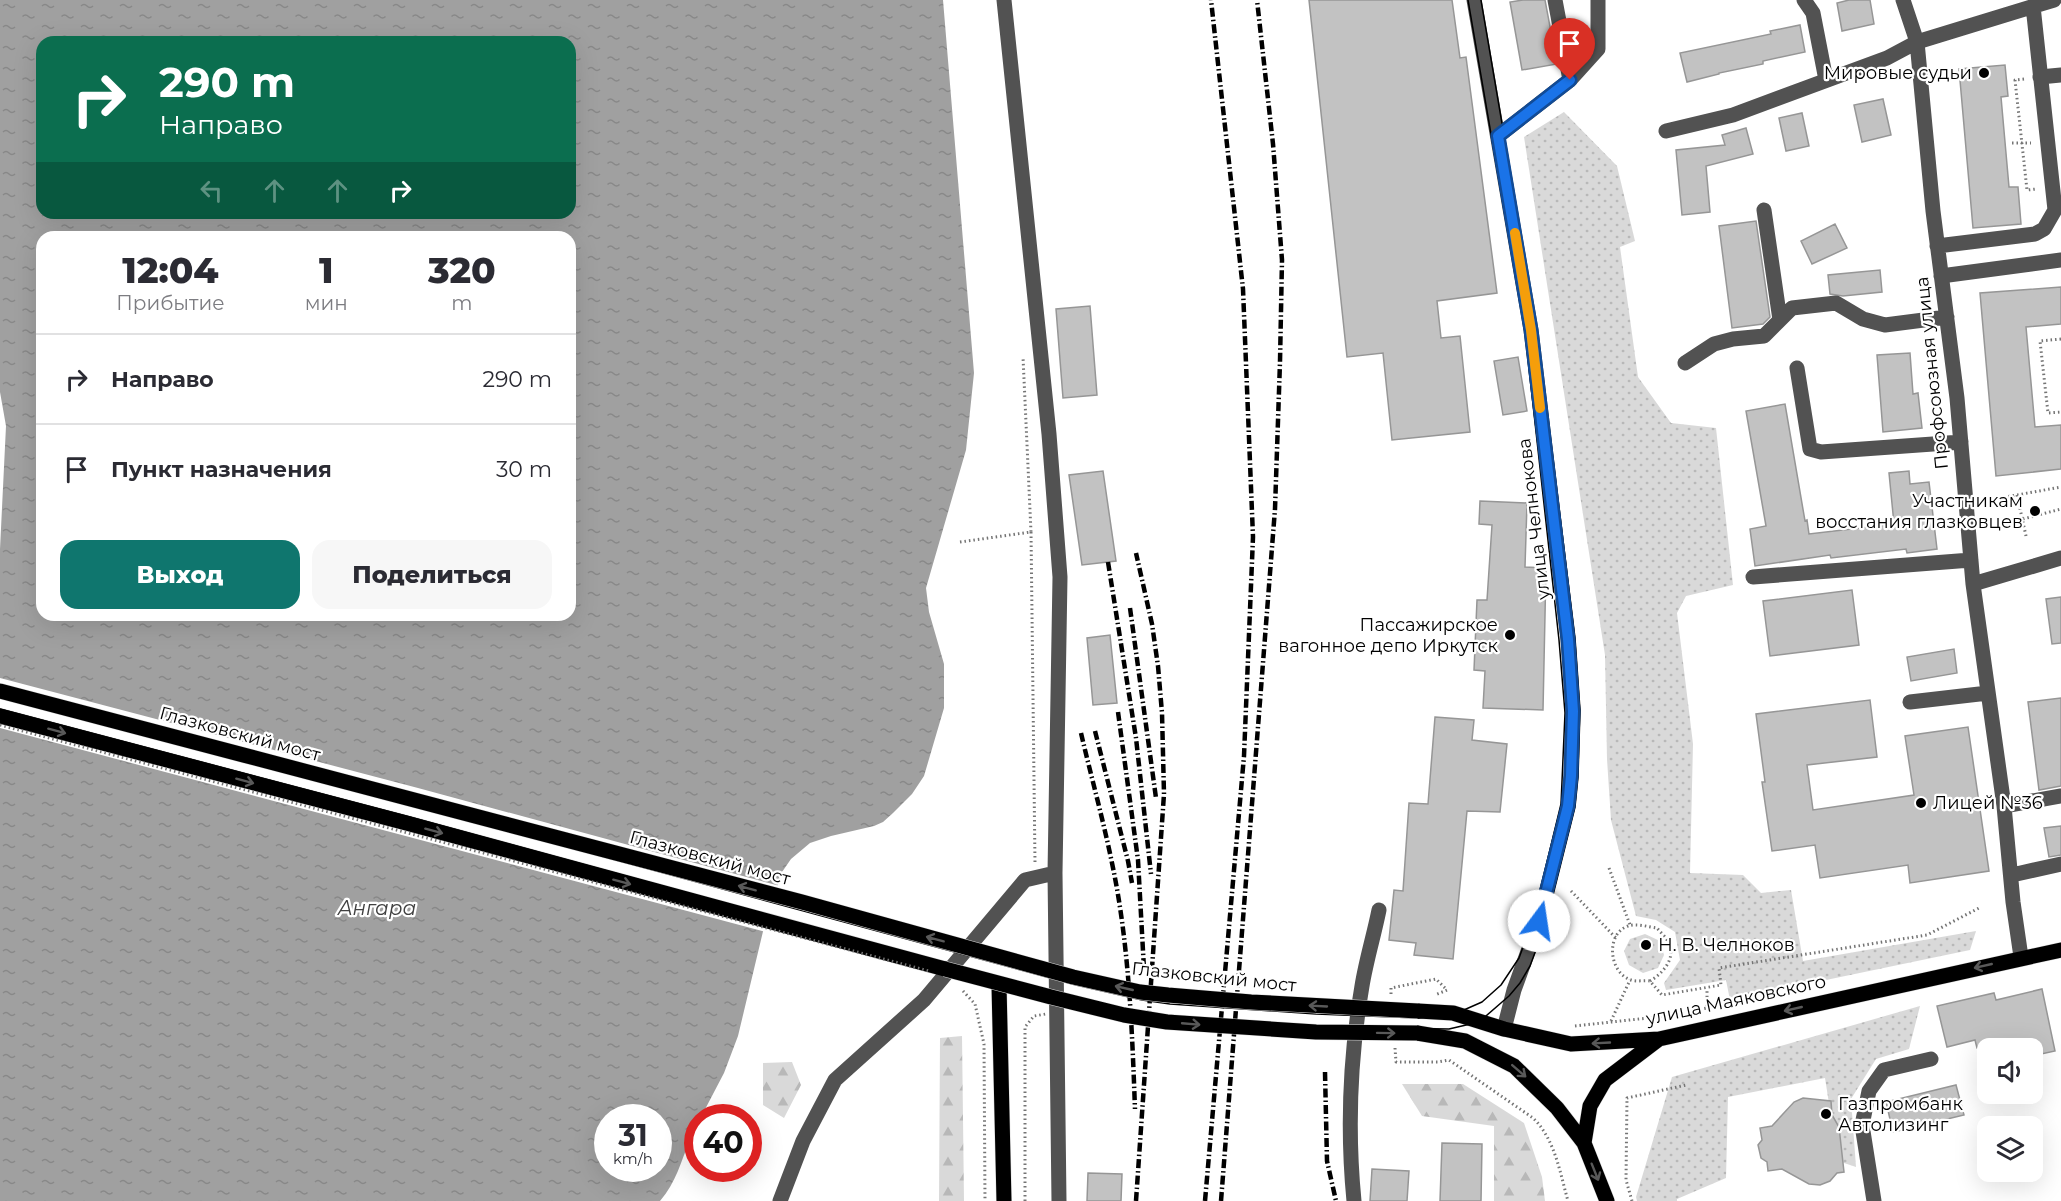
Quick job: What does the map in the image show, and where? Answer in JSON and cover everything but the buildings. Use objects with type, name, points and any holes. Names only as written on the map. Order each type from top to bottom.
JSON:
[{"type":"main road","name":"Глазковский мост","points":[[0,691],[1095,982],[1140,992],[1168,995],[1418,1011]]},
{"type":"main road","points":[[0,716],[432,830],[999,985],[1125,1015],[1167,1022],[1316,1032],[1417,1033],[1468,1042],[1514,1066],[1557,1108],[1584,1143],[1607,1201]]},
{"type":"main road","name":"улица Маяковского","points":[[1418,1011],[1453,1013],[1503,1029],[1571,1044],[1659,1039],[2021,957],[2061,950]]},
{"type":"main road","points":[[999,985],[1004,1201]]},
{"type":"main road","points":[[1468,1042],[1503,1029]]},
{"type":"main road","points":[[1584,1143],[1590,1106],[1605,1080],[1659,1039]]},
{"type":"street","points":[[1004,0],[1049,434],[1060,577],[1055,873],[1059,1201]]},
{"type":"street","name":"улица Челнокова","points":[[1474,0],[1531,330],[1568,639],[1573,711],[1568,806],[1539,921],[1514,990],[1503,1029]]},
{"type":"street","points":[[1555,0],[1570,80]]},
{"type":"street","points":[[1498,136],[1570,80],[1598,49],[1598,0]]},
{"type":"street","points":[[1804,0],[1813,13],[1826,80]]},
{"type":"street","name":"Профсоюзная улица","points":[[1903,0],[1917,42],[1937,246],[1958,398],[1972,584],[2004,806],[2021,957]]},
{"type":"street","points":[[1666,131],[1733,115],[1887,58],[1917,42],[2054,0]]},
{"type":"street","points":[[1937,246],[2036,234],[2044,229],[2055,210],[2052,187],[2054,143],[2040,77],[2033,6]]},
{"type":"street","points":[[2040,77],[2061,75]]},
{"type":"street","points":[[1764,210],[1780,320]]},
{"type":"street","points":[[1941,276],[2061,260]]},
{"type":"street","points":[[1685,363],[1714,344],[1733,339],[1764,336],[1792,308],[1836,303],[1863,319],[1885,324],[1947,317]]},
{"type":"street","points":[[1797,368],[1810,449],[1821,452],[1961,442]]},
{"type":"street","points":[[1972,584],[2061,558]]},
{"type":"street","points":[[1754,577],[1971,560]]},
{"type":"street","points":[[1910,702],[1988,693]]},
{"type":"street","points":[[2004,806],[2061,796]]},
{"type":"street","points":[[2012,875],[2061,864]]},
{"type":"street","points":[[780,1201],[803,1141],[835,1080],[924,1000],[1025,880],[1055,873]]},
{"type":"street","points":[[1354,1201],[1350,1162],[1353,1053],[1362,984],[1379,910]]},
{"type":"street","points":[[1874,1201],[1862,1125],[1869,1091],[1884,1070],[1931,1059]]},
{"type":"path","points":[[2040,77],[2015,80],[2027,190],[2052,187]]},
{"type":"path","points":[[2061,339],[2040,340],[2048,413],[2061,412]]},
{"type":"path","points":[[1023,354],[1031,532],[1035,878]]},
{"type":"path","points":[[1995,499],[2061,487]]},
{"type":"path","points":[[2017,495],[2026,536]]},
{"type":"path","points":[[2023,519],[2061,509]]},
{"type":"path","points":[[960,542],[1031,532]]},
{"type":"path","points":[[0,725],[938,974]]},
{"type":"path","points":[[1609,868],[1630,925]]},
{"type":"path","points":[[1571,891],[1616,938]]},
{"type":"path","points":[[1650,981],[1662,994],[1721,985],[1719,968],[1927,935],[1981,907]]},
{"type":"path","points":[[1630,925],[1657,928],[1670,945],[1670,957],[1662,974],[1650,981],[1630,980],[1616,968],[1612,947],[1616,938],[1630,925]]},
{"type":"path","points":[[1391,988],[1436,979],[1447,990]]},
{"type":"path","points":[[1611,1021],[1630,980]]},
{"type":"path","points":[[1572,1026],[1657,1017],[1707,1008],[1707,988]]},
{"type":"path","points":[[962,990],[975,1004],[984,1044],[985,1201]]},
{"type":"path","points":[[1025,1201],[1024,1026],[1034,1016],[1050,1013]]},
{"type":"path","points":[[1396,1062],[1449,1060],[1533,1118],[1543,1127],[1552,1146],[1568,1201]]},
{"type":"path","points":[[1632,1201],[1626,1180],[1627,1098],[1686,1085]]},
{"type":"green space","points":[[1564,112],[1617,166],[1635,241],[1620,247],[1638,377],[1671,423],[1716,428],[1733,585],[1686,596],[1677,613],[1693,744],[1690,873],[1743,875],[1761,893],[1791,890],[1803,961],[1976,931],[1970,950],[1730,1000],[1726,980],[1666,990],[1664,983],[1680,960],[1675,932],[1656,920],[1636,916],[1611,820],[1605,655],[1524,137]]},
{"type":"green space","points":[[1645,934],[1660,941],[1664,955],[1658,968],[1643,973],[1629,965],[1624,951],[1630,939]]},
{"type":"green space","points":[[1920,1006],[1909,1049],[1876,1059],[1851,1099],[1856,1167],[1838,1161],[1825,1078],[1728,1097],[1726,1178],[1677,1199],[1677,1201],[1637,1201],[1636,1197],[1672,1077]]},
{"type":"green space","points":[[962,1036],[964,1201],[939,1201],[940,1038]]},
{"type":"green space","points":[[792,1062],[801,1085],[784,1118],[763,1105],[763,1063]]},
{"type":"green space","points":[[1402,1084],[1463,1084],[1524,1123],[1542,1177],[1545,1201],[1494,1201],[1494,1126],[1422,1116]]},
{"type":"water","name":"Ангара","points":[[0,0],[943,0],[974,373],[966,450],[926,588],[929,612],[944,664],[944,708],[924,776],[912,794],[883,822],[810,843],[791,859],[782,872],[765,923],[738,1036],[724,1073],[708,1104],[684,1104],[684,1155],[674,1179],[660,1201],[0,1201],[0,549],[6,426],[0,392]]},
{"type":"pier","points":[[0,678],[780,886],[766,932],[0,728]]},
{"type":"tram line","points":[[0,696],[413,805],[1076,985],[1142,1000],[1316,1014],[1418,1018],[1457,1013],[1482,1002],[1501,985],[1519,958],[1533,920],[1561,804],[1565,713],[1525,332],[1468,0]]},
{"type":"tram line","points":[[0,709],[410,817],[979,973],[1140,1013],[1315,1027],[1449,1029],[1479,1022],[1509,996],[1520,983],[1530,966],[1546,923],[1575,807],[1580,710],[1575,638],[1537,329],[1481,0]]},
{"type":"railway","points":[[1205,1201],[1244,756],[1253,537],[1243,289],[1211,0]]},
{"type":"railway","points":[[1221,1201],[1275,509],[1280,362],[1282,260],[1273,144],[1257,0]]},
{"type":"railway","points":[[1136,553],[1152,624],[1158,666],[1164,794],[1136,1201]]},
{"type":"railway","points":[[1108,562],[1136,738],[1151,874]]},
{"type":"railway","points":[[1130,608],[1156,798]]},
{"type":"railway","points":[[1118,712],[1138,860],[1144,969]]},
{"type":"railway","points":[[1095,731],[1132,883]]},
{"type":"railway","points":[[1081,733],[1118,893],[1131,1017],[1135,1109]]},
{"type":"railway","points":[[1325,1072],[1327,1161],[1336,1201]]},
{"type":"slow traffic","points":[[1515,233],[1531,330],[1540,408]]},
{"type":"place","name":"Мировые судьи","points":[[1984,73]]},
{"type":"place","name":"Участникам восстания глазковцев","points":[[2035,511]]},
{"type":"place","name":"Пассажирское вагонное депо Иркутск","points":[[1510,635]]},
{"type":"place","name":"Лицей №36","points":[[1921,803]]},
{"type":"place","name":"Н. В. Челноков","points":[[1646,945]]},
{"type":"place","name":"Газпромбанк Автолизинг","points":[[1826,1114]]},
{"type":"route","points":[[1539,921],[1568,806],[1573,711],[1568,639],[1531,330],[1498,136],[1570,80]]}]
